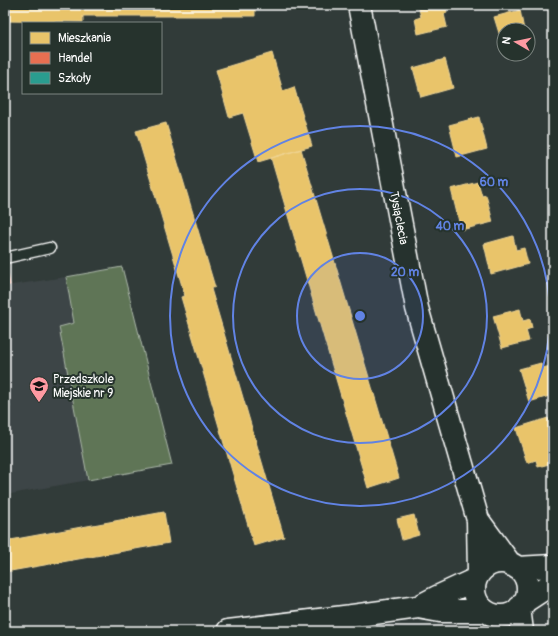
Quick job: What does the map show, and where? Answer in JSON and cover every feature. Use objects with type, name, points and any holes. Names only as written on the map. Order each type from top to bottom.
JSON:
[{"type":"street","name":"Tysiąclecia","points":[[359,5],[416,308],[478,520],[478,576]]},
{"type":"street","name":"Tysiąclecia","points":[[478,520],[514,566]]},
{"type":"street","points":[[496,619],[480,606],[474,596],[474,589],[478,576],[484,568],[494,563],[505,563],[514,566],[553,566]]},
{"type":"street","points":[[514,566],[524,576],[527,588],[526,597],[522,605],[522,631]]},
{"type":"street","points":[[418,607],[478,576]]},
{"type":"street","points":[[228,631],[418,607],[496,619],[514,612],[553,583]]},
{"type":"lane","points":[[5,258],[50,248]]},
{"type":"shaded area","name":"Przedszkole Miejskie nr 9","points":[[66,277],[74,323],[59,327],[88,480],[5,495],[5,286]]},
{"type":"green space","points":[[122,267],[172,465],[88,480],[59,327],[74,323],[66,277]]},
{"type":"building: Mieszkania","points":[[5,5],[255,5],[255,16],[83,16],[83,22],[5,21]]},
{"type":"building: Mieszkania","points":[[418,5],[445,5],[447,13],[444,14],[447,27],[418,34],[415,19],[421,17]]},
{"type":"building: Mieszkania","points":[[520,10],[522,22],[496,22],[496,23],[494,17]]},
{"type":"building: Mieszkania","points":[[272,53],[283,91],[294,87],[312,146],[258,162],[243,113],[229,117],[216,70]]},
{"type":"building: Mieszkania","points":[[445,59],[453,88],[421,97],[413,68]]},
{"type":"building: Mieszkania","points":[[479,117],[487,149],[457,157],[449,125]]},
{"type":"building: Mieszkania","points":[[166,123],[215,287],[211,289],[284,537],[254,546],[181,297],[185,296],[136,131]]},
{"type":"building: Mieszkania","points":[[301,149],[399,478],[368,488],[271,158]]},
{"type":"building: Mieszkania","points":[[478,182],[482,196],[486,195],[493,222],[461,230],[451,189]]},
{"type":"building: Mieszkania","points":[[513,236],[516,250],[524,248],[528,264],[491,274],[484,244]]},
{"type":"building: Mieszkania","points":[[520,309],[523,321],[530,319],[532,328],[526,330],[529,341],[502,348],[493,316]]},
{"type":"building: Mieszkania","points":[[541,363],[542,368],[551,366],[553,375],[553,395],[529,402],[519,369]]},
{"type":"building: Mieszkania","points":[[548,418],[552,430],[553,429],[553,463],[538,467],[536,460],[527,463],[516,428]]},
{"type":"building: Mieszkania","points":[[164,512],[169,543],[5,572],[5,541]]},
{"type":"building: Mieszkania","points":[[414,515],[419,535],[402,540],[397,519]]},
{"type":"building: Handel","points":[[5,274],[8,274],[10,285],[5,286]]},
{"type":"building: Szkoły","points":[[5,385],[10,407],[5,408]]},
{"type":"place","name":"Przedszkole Miejskie nr 9","points":[[39,403]]}]
